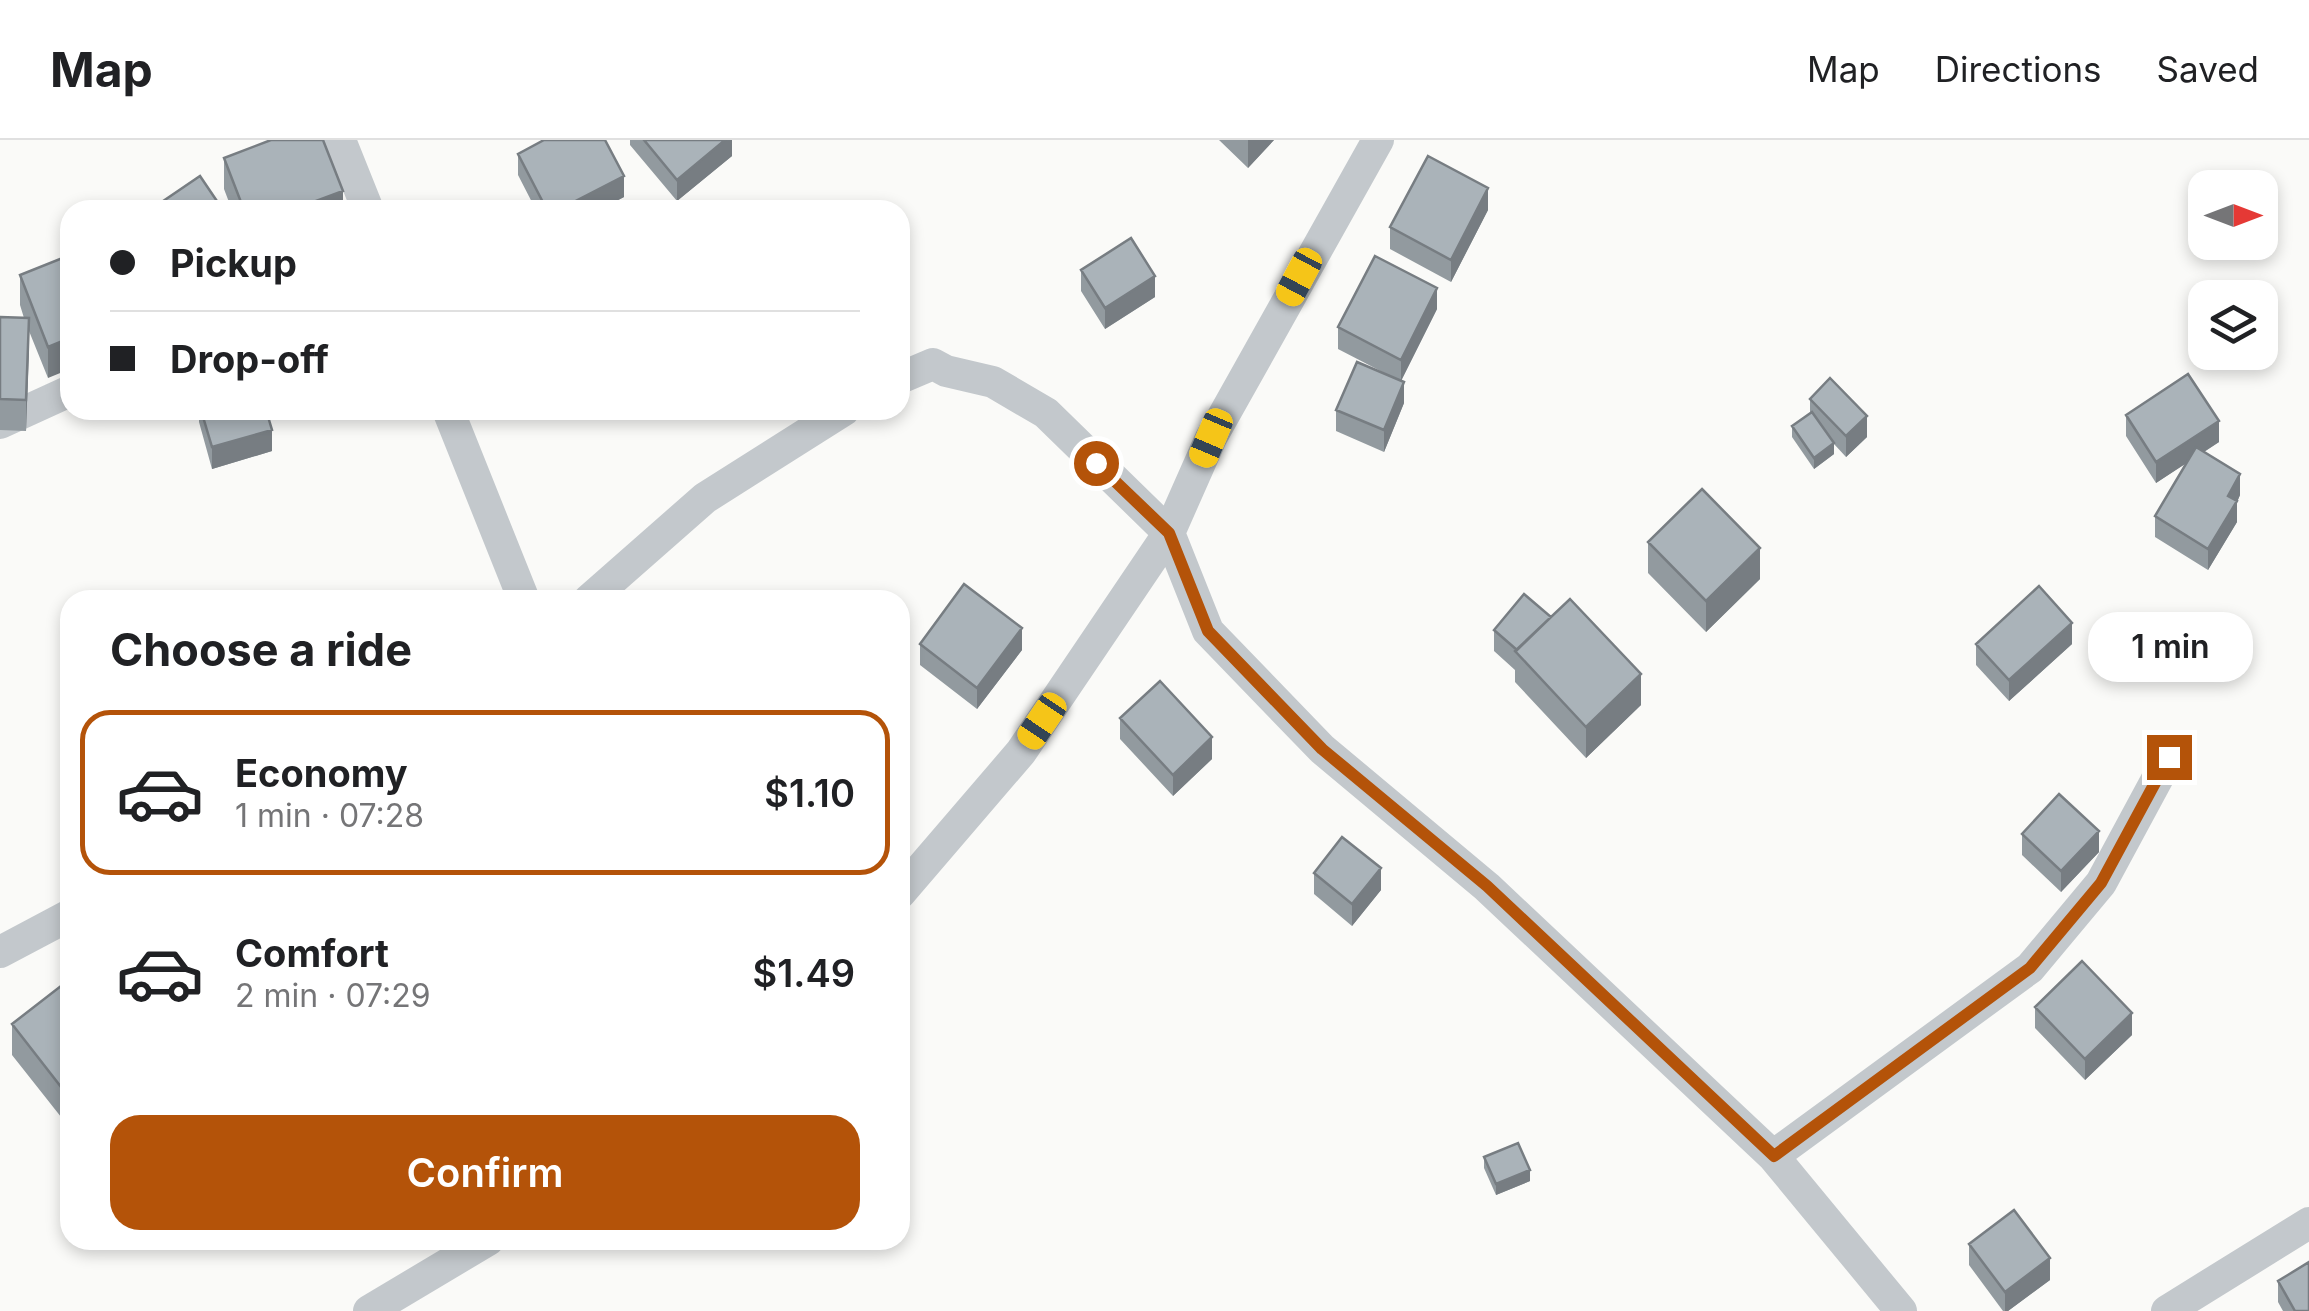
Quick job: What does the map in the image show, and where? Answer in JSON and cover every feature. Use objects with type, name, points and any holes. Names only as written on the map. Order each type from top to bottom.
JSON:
[{"type":"street","points":[[340,140],[364,200]]},
{"type":"street","points":[[910,881],[1021,752],[1169,533],[1211,438],[1370,148],[1378,140]]},
{"type":"street","points":[[910,374],[933,364],[993,382],[1046,413],[1169,533],[1208,631],[1322,749],[1487,886],[1774,1156],[1901,1311]]},
{"type":"street","points":[[0,423],[60,396]]},
{"type":"street","points":[[452,420],[520,590]]},
{"type":"street","points":[[599,590],[705,498],[828,420]]},
{"type":"street","points":[[1774,1156],[2030,968],[2101,883],[2169,757]]},
{"type":"street","points":[[0,952],[60,920]]},
{"type":"street","points":[[2167,1311],[2309,1223]]},
{"type":"street","points":[[369,1311],[471,1250]]},
{"type":"building","points":[[271,140],[323,140],[343,191],[319,200],[240,200],[224,158]]},
{"type":"building","points":[[544,140],[605,140],[624,176],[577,200],[542,200],[518,154]]},
{"type":"building","points":[[644,140],[725,140],[677,180]]},
{"type":"building","points":[[1428,156],[1488,188],[1451,260],[1390,227]]},
{"type":"building","points":[[200,176],[216,200],[165,200]]},
{"type":"building","points":[[1131,238],[1155,276],[1105,308],[1081,270]]},
{"type":"building","points":[[1375,256],[1437,288],[1401,360],[1338,327]]},
{"type":"building","points":[[60,259],[60,342],[48,347],[20,275]]},
{"type":"building","points":[[0,317],[29,318],[26,400],[0,399]]},
{"type":"building","points":[[1357,362],[1404,382],[1384,430],[1336,410]]},
{"type":"building","points":[[2188,374],[2219,421],[2156,462],[2126,415]]},
{"type":"building","points":[[1830,378],[1867,416],[1846,436],[1810,399]]},
{"type":"building","points":[[1812,412],[1834,443],[1814,458],[1792,426]]},
{"type":"building","points":[[204,420],[269,420],[272,430],[212,447]]},
{"type":"building","points":[[2196,447],[2240,474],[2228,496],[2237,501],[2208,549],[2155,516]]},
{"type":"building","points":[[1702,489],[1760,548],[1706,601],[1648,542]]},
{"type":"building","points":[[964,584],[1022,628],[977,688],[920,644]]},
{"type":"building","points":[[2039,586],[2072,623],[2009,680],[1976,644]]},
{"type":"building","points":[[1524,594],[1551,617],[1517,650],[1494,630]]},
{"type":"building","points":[[1570,599],[1641,674],[1586,727],[1515,651]]},
{"type":"building","points":[[1160,681],[1212,737],[1173,775],[1120,718]]},
{"type":"building","points":[[2059,794],[2099,831],[2061,871],[2022,834]]},
{"type":"building","points":[[1342,837],[1381,868],[1352,904],[1314,873]]},
{"type":"building","points":[[2082,961],[2132,1013],[2085,1059],[2035,1007]]},
{"type":"building","points":[[60,987],[60,1086],[12,1024]]},
{"type":"building","points":[[1518,1143],[1530,1170],[1496,1184],[1484,1157]]},
{"type":"building","points":[[2014,1210],[2050,1258],[2005,1292],[1969,1244]]},
{"type":"building","points":[[2309,1262],[2309,1311],[2295,1311],[2278,1281]]},
{"type":"route","points":[[1096,463],[1169,533],[1208,631],[1322,749],[1487,886],[1774,1156],[2030,968],[2101,883],[2169,757]]}]
